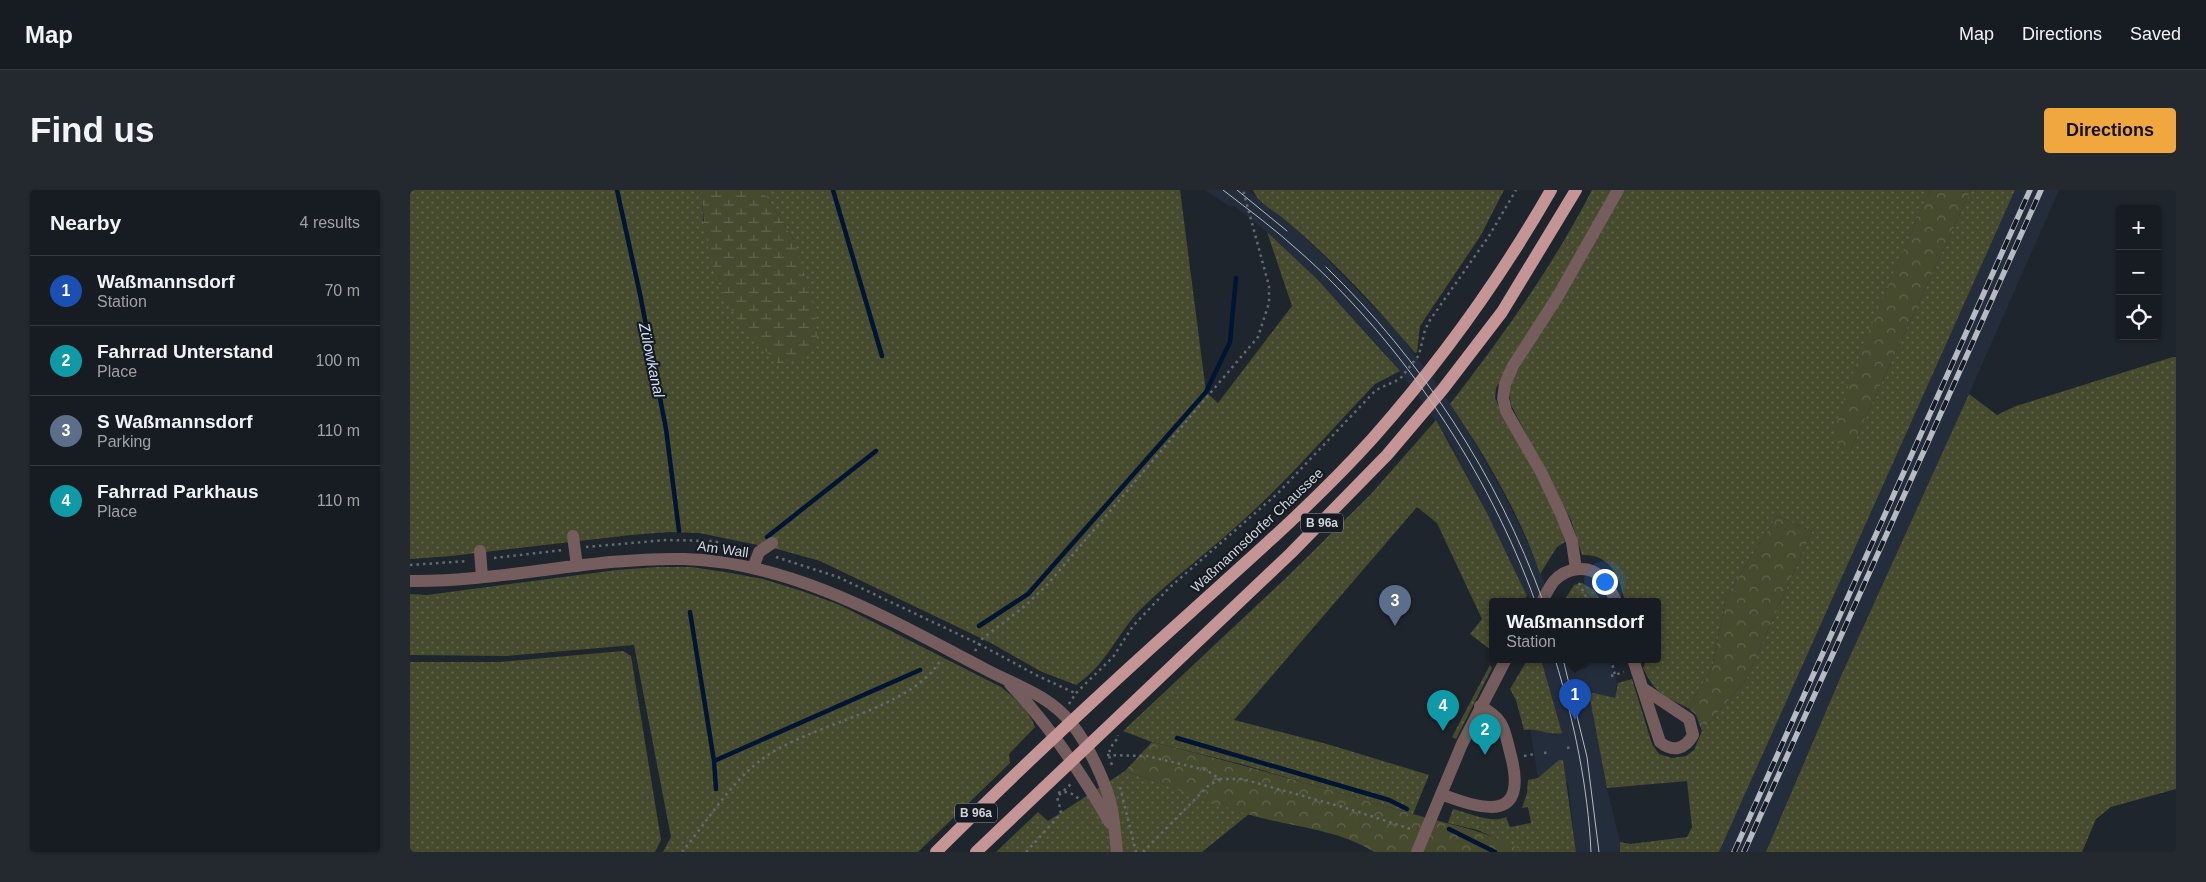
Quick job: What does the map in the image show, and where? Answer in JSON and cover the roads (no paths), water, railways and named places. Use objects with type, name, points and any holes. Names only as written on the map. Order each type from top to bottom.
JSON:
[{"type":"main road","name":"Waßmannsdorfer Chaussee","points":[[936,852],[1071,723],[1294,518],[1372,439],[1430,371],[1484,298],[1551,190]]},
{"type":"main road","name":"B 96a","points":[[976,852],[1329,515],[1423,414],[1502,312],[1576,190]]},
{"type":"street","points":[[1575,574],[1572,542],[1561,514],[1541,472],[1506,411],[1504,398],[1506,384],[1513,366],[1563,288],[1618,190]]},
{"type":"street","points":[[574,542],[577,566]]},
{"type":"street","points":[[753,568],[759,552],[772,543]]},
{"type":"street","points":[[480,555],[482,577]]},
{"type":"street","name":"Am Wall","points":[[410,581],[482,577],[642,560],[684,559],[753,568],[810,585],[843,598],[1009,682],[1039,694],[1051,702],[1071,723],[1087,747],[1111,805],[1117,852]]},
{"type":"street","points":[[1544,598],[1555,580],[1564,573],[1575,574],[1590,570],[1600,576],[1614,598]]},
{"type":"street","points":[[1417,852],[1480,706],[1504,663]]},
{"type":"street","points":[[1634,663],[1644,689],[1656,735],[1660,742],[1666,748],[1675,749],[1689,742],[1693,735],[1689,719],[1644,689]]},
{"type":"street","name":"Am Wall","points":[[1009,682],[1032,707],[1055,738],[1097,798],[1113,828]]},
{"type":"street","points":[[1441,794],[1477,806],[1492,808],[1508,802],[1515,792],[1516,780],[1503,727],[1497,716],[1480,706]]},
{"type":"waterway","name":"Zülowkanal","points":[[617,190],[640,294],[666,429],[679,531]]},
{"type":"waterway","points":[[833,190],[882,356]]},
{"type":"waterway","points":[[979,626],[1028,594],[1206,392],[1230,342],[1236,278]]},
{"type":"waterway","points":[[767,537],[876,451]]},
{"type":"waterway","name":"Zülowkanal","points":[[690,612],[714,761],[716,789]]},
{"type":"waterway","points":[[714,761],[920,670]]},
{"type":"waterway","points":[[1177,738],[1389,800],[1407,809]]},
{"type":"waterway","points":[[1449,829],[1495,852]]},
{"type":"tram line","points":[[1223,190],[1300,252],[1373,326],[1407,368],[1467,458],[1493,505],[1516,553],[1534,598]]},
{"type":"tram line","points":[[1237,190],[1287,231]]},
{"type":"tram line","points":[[1326,267],[1394,341],[1425,380],[1453,422],[1479,464],[1503,509],[1542,598]]},
{"type":"tram line","points":[[1556,663],[1579,754],[1587,803],[1591,852]]},
{"type":"tram line","points":[[1564,663],[1587,757],[1599,852]]},
{"type":"railway","points":[[1734,852],[2030,190]]},
{"type":"railway","points":[[1744,852],[2041,190]]},
{"type":"place","name":"S Waßmannsdorf","points":[[1395,626]]},
{"type":"place","name":"Waßmannsdorf","points":[[1575,720]]},
{"type":"place","name":"Fahrrad Parkhaus","points":[[1443,731]]},
{"type":"place","name":"Fahrrad Unterstand","points":[[1485,755]]}]
